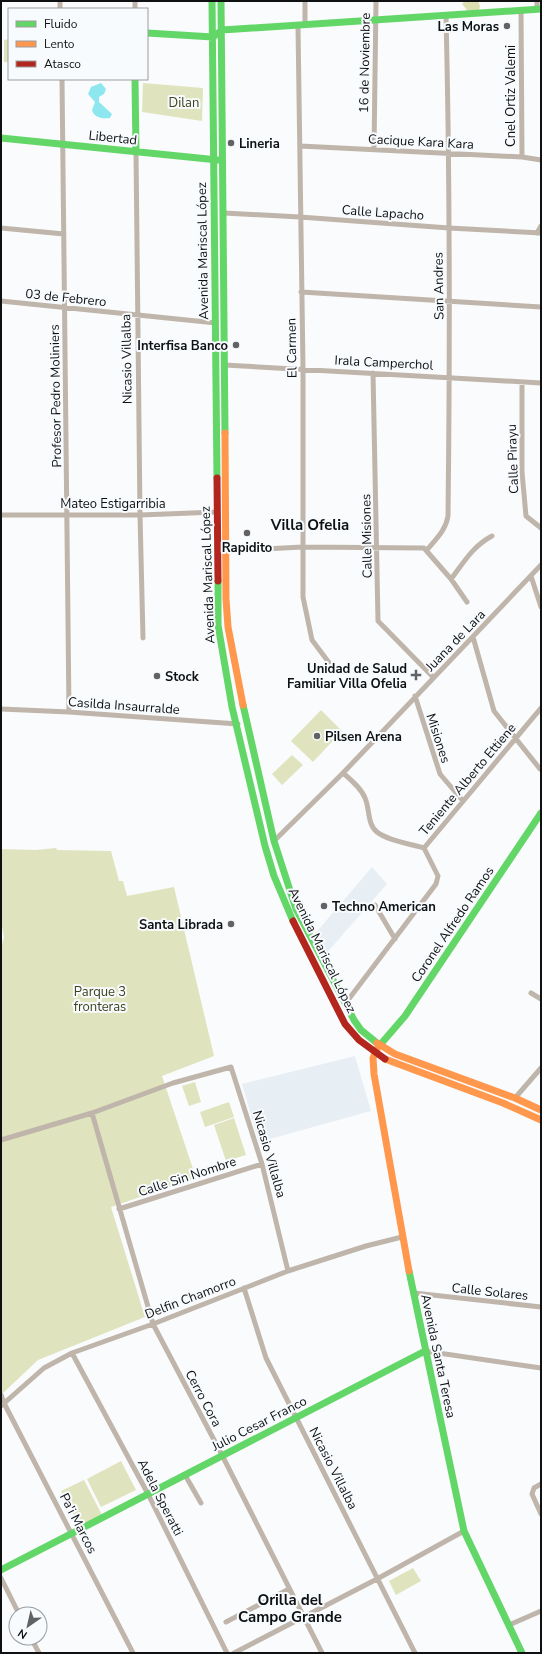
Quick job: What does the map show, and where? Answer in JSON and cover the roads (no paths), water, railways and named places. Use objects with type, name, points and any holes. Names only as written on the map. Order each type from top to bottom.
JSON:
[{"type":"main road","name":"Avenida Mariscal López","points":[[212,1],[218,625],[221,649],[236,724],[274,876],[288,913],[334,1004],[349,1029],[356,1037],[374,1053],[395,1064],[503,1103],[541,1120]]},
{"type":"main road","name":"Avenida Mariscal López","points":[[221,1],[224,160],[224,324],[227,551],[226,599],[228,627],[246,723],[274,841],[296,909],[345,1004],[361,1030],[380,1045],[402,1056],[515,1098],[541,1110]]},
{"type":"main road","points":[[148,32],[212,37],[221,31],[376,19],[539,9]]},
{"type":"main road","name":"Nicasio Villalba","points":[[135,80],[136,152]]},
{"type":"main road","name":"Libertad","points":[[1,138],[224,160]]},
{"type":"main road","points":[[228,684],[238,682]]},
{"type":"main road","name":"Coronel Alfredo Ramos","points":[[374,1053],[405,1016],[541,813]]},
{"type":"main road","name":"Avenida Santa Teresa","points":[[374,1053],[374,1074],[402,1237],[464,1531],[522,1653]]},
{"type":"main road","name":"Julio Cesar Franco","points":[[1,1570],[425,1351]]},
{"type":"street","name":"El Carmen","points":[[304,1],[301,25],[300,146],[303,368],[303,597],[312,640],[330,664]]},
{"type":"street","name":"16 de Noviembre","points":[[374,149],[376,1]]},
{"type":"street","points":[[537,1],[539,9]]},
{"type":"street","name":"Cnel Ortiz Valemi","points":[[521,10],[522,157]]},
{"type":"street","name":"San Andres","points":[[427,550],[443,532],[448,516],[450,302],[446,15]]},
{"type":"street","name":"Profesor Pedro Moliniers","points":[[62,80],[69,712]]},
{"type":"street","name":"Cacique Kara Kara","points":[[300,146],[522,157],[541,160]]},
{"type":"street","name":"Nicasio Villalba","points":[[136,152],[140,515],[143,638]]},
{"type":"street","name":"Calle Lapacho","points":[[224,213],[539,233]]},
{"type":"street","points":[[539,233],[541,226]]},
{"type":"street","points":[[1,228],[64,234]]},
{"type":"street","points":[[302,292],[541,307]]},
{"type":"street","name":"03 de Febrero","points":[[1,301],[224,324]]},
{"type":"street","name":"Irala Camperchol","points":[[225,365],[303,368],[541,383]]},
{"type":"street","name":"Calle Misiones","points":[[373,372],[378,621],[434,677]]},
{"type":"street","name":"Calle Pirayu","points":[[522,382],[522,472],[526,516],[541,528]]},
{"type":"street","name":"Mateo Estigarribia","points":[[1,515],[140,515],[226,512]]},
{"type":"street","points":[[451,579],[476,546],[492,536]]},
{"type":"street","points":[[217,551],[303,548],[424,548],[451,579],[467,602]]},
{"type":"street","name":"Juana de Lara","points":[[266,848],[342,773],[541,565]]},
{"type":"street","points":[[531,576],[541,607]]},
{"type":"street","points":[[473,637],[494,711],[517,738],[540,769]]},
{"type":"street","name":"Misiones","points":[[415,696],[440,774],[463,801]]},
{"type":"street","name":"Teniente Alberto Ettiene","points":[[345,1004],[438,880],[435,870],[424,848],[541,708]]},
{"type":"street","name":"Casilda Insaurralde","points":[[1,710],[69,712],[236,724],[246,723]]},
{"type":"street","points":[[342,773],[360,789],[366,799],[372,825],[377,832],[384,836],[424,848]]},
{"type":"street","points":[[374,905],[395,939]]},
{"type":"street","points":[[531,993],[541,999]]},
{"type":"street","name":"Nicasio Villalba","points":[[92,1113],[173,1083],[231,1067],[262,1164],[288,1271]]},
{"type":"street","points":[[515,1098],[541,1068]]},
{"type":"street","points":[[1,1140],[92,1113]]},
{"type":"street","name":"Cerro Cora","points":[[92,1113],[153,1324],[222,1455],[322,1653]]},
{"type":"street","name":"Calle Sin Nombre","points":[[119,1209],[262,1164]]},
{"type":"street","name":"Delfin Chamorro","points":[[2,1404],[44,1368],[72,1353],[153,1324],[288,1271],[366,1246],[402,1237]]},
{"type":"street","name":"Nicasio Villalba","points":[[244,1288],[266,1358],[415,1653]]},
{"type":"street","name":"Calle Solares","points":[[414,1293],[541,1307]]},
{"type":"street","points":[[425,1351],[541,1368]]},
{"type":"street","name":"Adela Speratti","points":[[72,1353],[148,1494],[228,1653]]},
{"type":"street","name":"Pa'i Marcos","points":[[1,1395],[2,1404],[72,1533],[133,1653]]},
{"type":"street","points":[[185,1475],[201,1503]]},
{"type":"street","points":[[541,1484],[534,1488],[532,1494],[541,1514]]},
{"type":"street","points":[[234,1653],[377,1579],[464,1531]]},
{"type":"street","points":[[1,1578],[15,1606]]},
{"type":"street","points":[[226,1622],[289,1589]]},
{"type":"street","points":[[509,1625],[541,1611]]},
{"type":"water","points":[[101,83],[106,89],[104,94],[99,97],[99,102],[112,114],[110,118],[102,118],[97,116],[92,110],[95,102],[88,94],[91,87]]},
{"type":"place","name":"Las Moras","points":[[507,26]]},
{"type":"place","name":"Lineria","points":[[231,143]]},
{"type":"place","name":"Interfisa Banco","points":[[236,345]]},
{"type":"place","name":"Rapidito","points":[[247,533]]},
{"type":"place","name":"Unidad de Salud Familiar Villa Ofelia","points":[[416,675]]},
{"type":"place","name":"Stock","points":[[157,676]]},
{"type":"place","name":"Pilsen Arena","points":[[317,736]]},
{"type":"place","name":"Techno American","points":[[324,906]]},
{"type":"place","name":"Santa Librada","points":[[231,924]]},
{"type":"district","name":"Villa Ofelia","points":[[310,525]]},
{"type":"district","name":"Orilla del Campo Grande","points":[[290,1608]]},
{"type":"park label","name":"Dilan","points":[[184,102]]},
{"type":"park label","name":"Parque 3 fronteras","points":[[100,998]]}]
